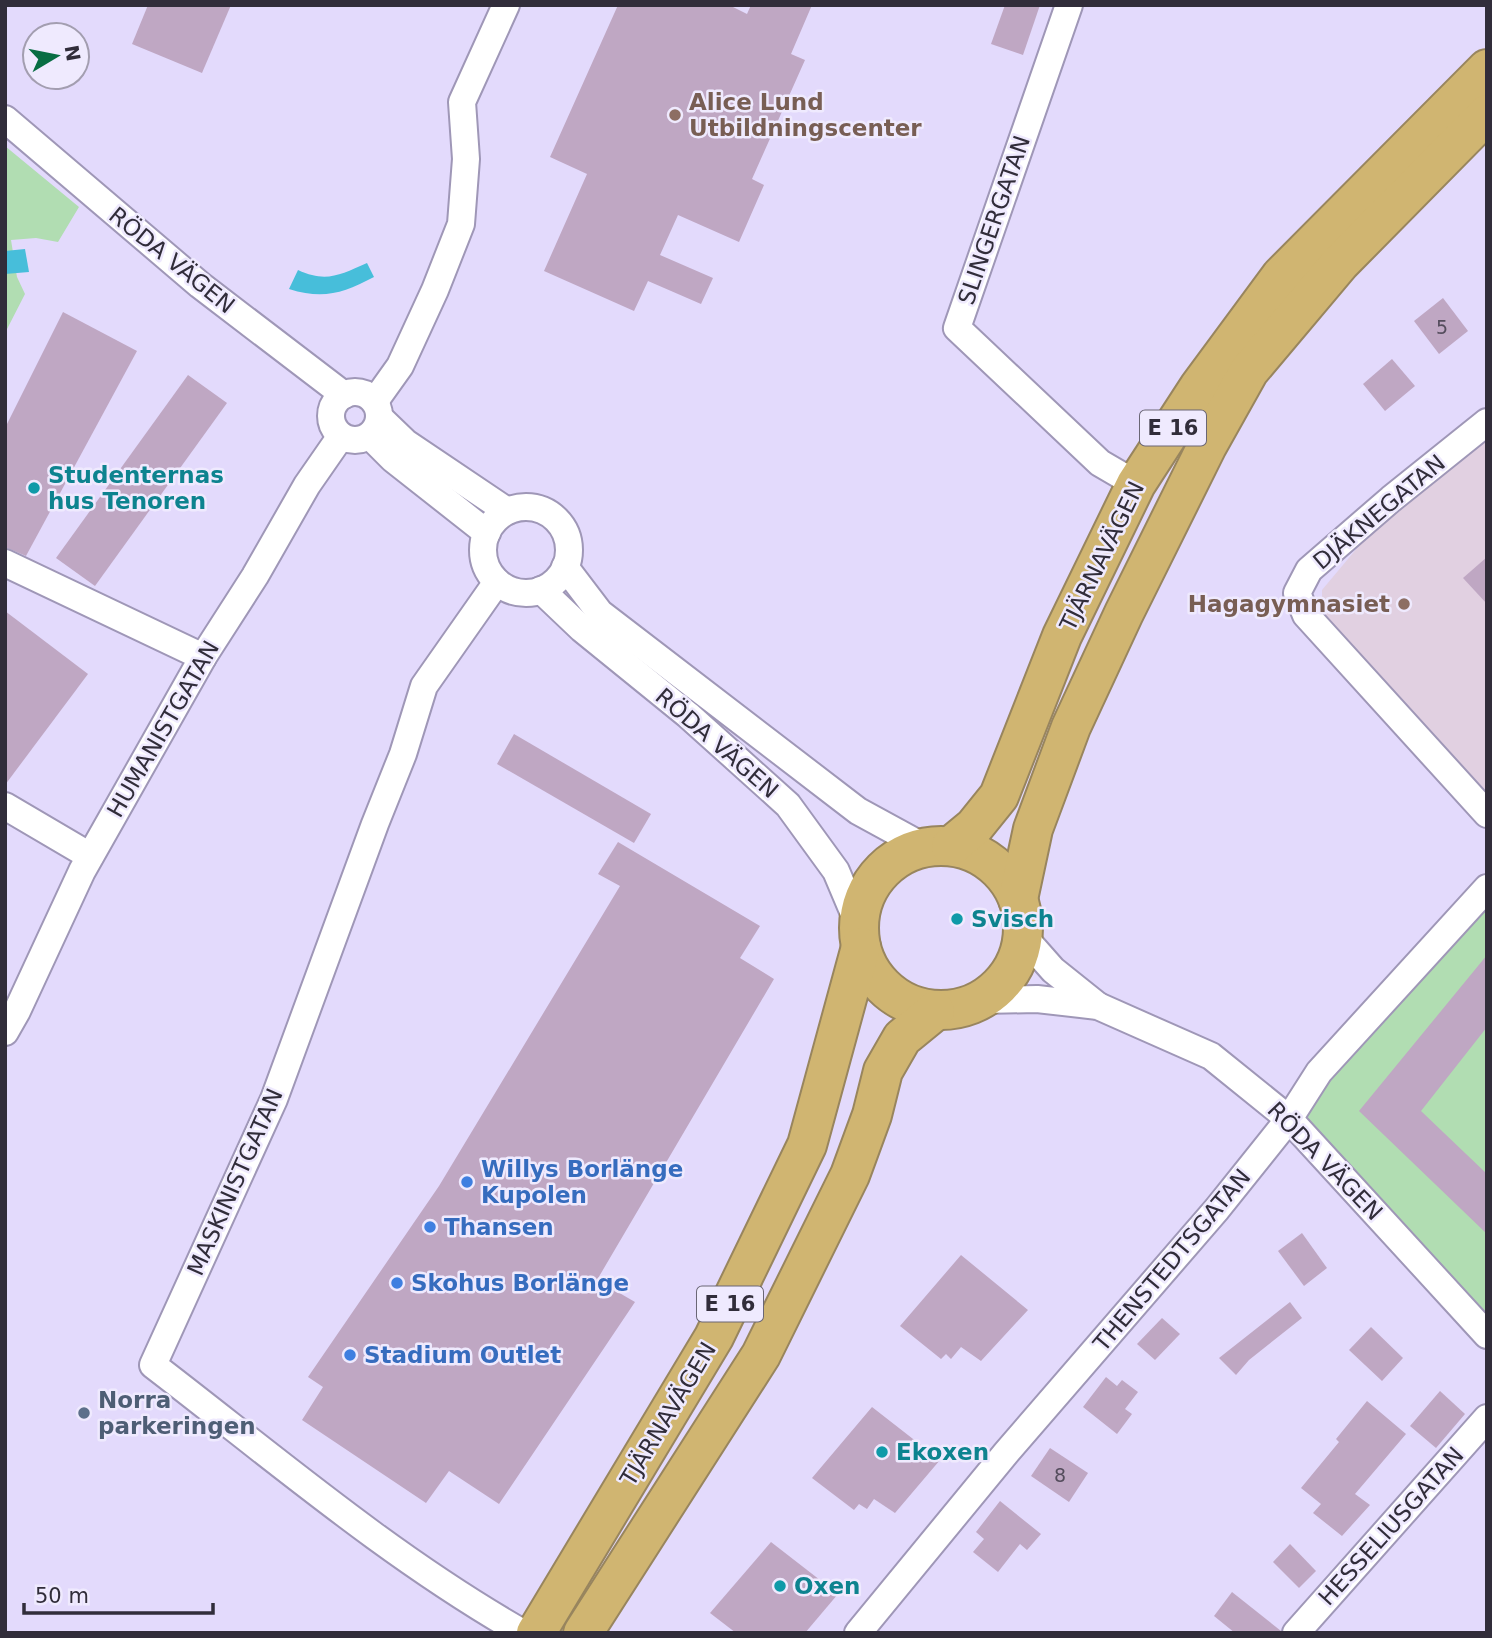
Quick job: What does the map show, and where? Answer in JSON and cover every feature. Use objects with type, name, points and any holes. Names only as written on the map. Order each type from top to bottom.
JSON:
[{"type":"highway","name":"TJÄRNAVÄGEN","points":[[937,847],[974,827],[999,796],[1062,636],[1136,484],[1199,387],[1281,276],[1487,69]]},
{"type":"highway","name":"TJÄRNAVÄGEN","points":[[1021,917],[1033,829],[1070,727],[1124,612],[1249,371],[1340,263],[1487,114]]},
{"type":"highway","points":[[937,847],[980,855],[992,863],[1007,880],[1021,917],[1017,961],[1003,983],[983,1000],[960,1009],[935,1011],[915,1007],[896,998],[880,984],[868,967],[860,935],[868,889],[878,874],[907,853],[937,847]]},
{"type":"highway","name":"TJÄRNAVÄGEN","points":[[536,1633],[714,1337],[807,1145],[860,935]]},
{"type":"highway","name":"TJÄRNAVÄGEN","points":[[583,1633],[761,1355],[850,1175],[887,1063],[902,1038],[935,1011]]},
{"type":"street","points":[[486,533],[393,458],[375,419],[361,392],[339,400],[332,422],[341,436],[356,441],[375,419],[435,290],[461,224],[466,159],[462,102],[506,5]]},
{"type":"street","name":"SLINGERGATAN","points":[[1069,5],[957,328],[1100,463],[1136,484]]},
{"type":"street","name":"RÖDA VÄGEN","points":[[5,119],[105,215]]},
{"type":"street","name":"RÖDA VÄGEN","points":[[5,142],[105,215],[339,400]]},
{"type":"street","points":[[375,419],[507,511]]},
{"type":"street","name":"DJÄKNEGATAN","points":[[1487,422],[1391,499],[1309,570],[1297,593],[1306,615],[1487,814]]},
{"type":"street","name":"HUMANISTGATAN","points":[[5,1032],[90,856],[202,657],[255,576],[307,485],[341,436]]},
{"type":"street","points":[[533,508],[545,511],[564,529],[569,555],[565,567],[551,584],[541,590],[518,592],[497,582],[489,571],[484,559],[486,533],[491,524],[507,511],[533,508]]},
{"type":"street","points":[[5,564],[202,657]]},
{"type":"street","name":"RÖDA VÄGEN","points":[[565,567],[600,613],[858,811],[937,847]]},
{"type":"street","name":"MASKINISTGATAN","points":[[497,582],[424,686],[403,754],[274,1099],[153,1364],[347,1514],[471,1603],[523,1633]]},
{"type":"street","name":"RÖDA VÄGEN","points":[[541,590],[582,629],[688,715],[788,805],[836,871],[860,935]]},
{"type":"street","points":[[5,806],[90,856]]},
{"type":"street","name":"THENSTEDTSGATAN","points":[[858,1633],[1006,1453],[1217,1209],[1290,1119],[1319,1072],[1487,888]]},
{"type":"street","name":"RÖDA VÄGEN","points":[[1021,917],[1053,970],[1098,1006],[1211,1056],[1290,1119],[1487,1335]]},
{"type":"street","name":"RÖDA VÄGEN","points":[[983,1000],[1037,999],[1098,1006]]},
{"type":"street","name":"HESSELIUSGATAN","points":[[1296,1633],[1487,1418]]},
{"type":"shaded area","name":"Hagagymnasiet","points":[[1487,432],[1487,802],[1322,617],[1322,590],[1394,504]]},
{"type":"green space","points":[[5,146],[79,207],[58,242],[36,238],[11,240],[17,277],[25,294],[5,333]]},
{"type":"green space","points":[[1487,888],[1487,1335],[1289,1119]]},
{"type":"water","points":[[25,249],[29,272],[5,274],[5,251]]},
{"type":"water","points":[[367,263],[374,277],[343,291],[313,294],[289,289],[298,270],[325,277]]},
{"type":"building","points":[[148,5],[231,5],[202,73],[132,44]]},
{"type":"building","name":"Alice Lund Utbildningscenter","points":[[618,5],[729,5],[747,14],[751,5],[812,5],[791,54],[805,60],[752,179],[764,185],[739,242],[678,215],[660,255],[713,278],[701,304],[648,281],[634,311],[544,271],[587,174],[550,157]]},
{"type":"building","points":[[1005,5],[1040,5],[1023,55],[991,44]]},
{"type":"building","points":[[1443,298],[1468,331],[1439,354],[1414,321]]},
{"type":"building","name":"Studenternas hus Tenoren","points":[[63,312],[137,351],[26,556],[5,547],[5,428]]},
{"type":"building","points":[[1392,359],[1415,386],[1385,411],[1363,384]]},
{"type":"building","points":[[188,375],[227,403],[95,586],[56,558]]},
{"type":"building","points":[[1487,557],[1487,604],[1463,578]]},
{"type":"building","points":[[5,611],[88,674],[5,785]]},
{"type":"building","points":[[514,734],[651,814],[634,843],[497,764]]},
{"type":"building","points":[[618,842],[760,926],[740,958],[774,979],[597,1280],[635,1302],[499,1504],[449,1471],[426,1503],[302,1420],[323,1387],[308,1377],[439,1186],[620,886],[598,874]]},
{"type":"building","points":[[1487,955],[1487,1027],[1421,1111],[1487,1174],[1487,1234],[1359,1111]]},
{"type":"building","points":[[1302,1233],[1327,1268],[1304,1286],[1278,1251]]},
{"type":"building","points":[[961,1255],[1028,1310],[981,1361],[961,1347],[951,1359],[946,1354],[941,1359],[900,1326]]},
{"type":"building","points":[[1290,1302],[1302,1318],[1249,1360],[1236,1375],[1219,1358]]},
{"type":"building","points":[[1162,1318],[1180,1334],[1155,1360],[1137,1344]]},
{"type":"building","points":[[1371,1327],[1403,1358],[1382,1381],[1349,1350]]},
{"type":"building","points":[[1106,1377],[1117,1386],[1122,1380],[1138,1392],[1125,1409],[1132,1414],[1117,1434],[1083,1407]]},
{"type":"building","points":[[1440,1391],[1465,1414],[1436,1448],[1410,1426]]},
{"type":"building","points":[[1367,1401],[1406,1434],[1355,1494],[1370,1505],[1342,1536],[1313,1513],[1321,1504],[1301,1488],[1339,1442],[1336,1439]]},
{"type":"building","name":"Ekoxen","points":[[872,1407],[940,1460],[895,1513],[874,1499],[867,1509],[859,1504],[854,1510],[812,1478]]},
{"type":"building","points":[[1050,1448],[1088,1473],[1069,1502],[1031,1476]]},
{"type":"building","points":[[1000,1501],[1041,1534],[1027,1550],[1020,1544],[998,1572],[973,1552],[984,1539],[976,1532]]},
{"type":"building","name":"Oxen","points":[[771,1542],[838,1594],[805,1633],[736,1633],[710,1613]]},
{"type":"building","points":[[1290,1544],[1316,1571],[1299,1588],[1273,1562]]},
{"type":"building","points":[[1232,1592],[1281,1633],[1235,1633],[1214,1616]]},
{"type":"place","name":"Alice Lund Utbildningscenter","points":[[675,115]]},
{"type":"place","name":"Studenternas hus Tenoren","points":[[34,488]]},
{"type":"place","name":"Hagagymnasiet","points":[[1404,604]]},
{"type":"place","name":"Svisch","points":[[957,919]]},
{"type":"place","name":"Willys Borlänge Kupolen","points":[[467,1182]]},
{"type":"place","name":"Thansen","points":[[430,1227]]},
{"type":"place","name":"Skohus Borlänge","points":[[397,1283]]},
{"type":"place","name":"Stadium Outlet","points":[[350,1355]]},
{"type":"place","name":"Norra parkeringen","points":[[84,1413]]},
{"type":"place","name":"Ekoxen","points":[[882,1452]]},
{"type":"place","name":"Oxen","points":[[780,1586]]}]
